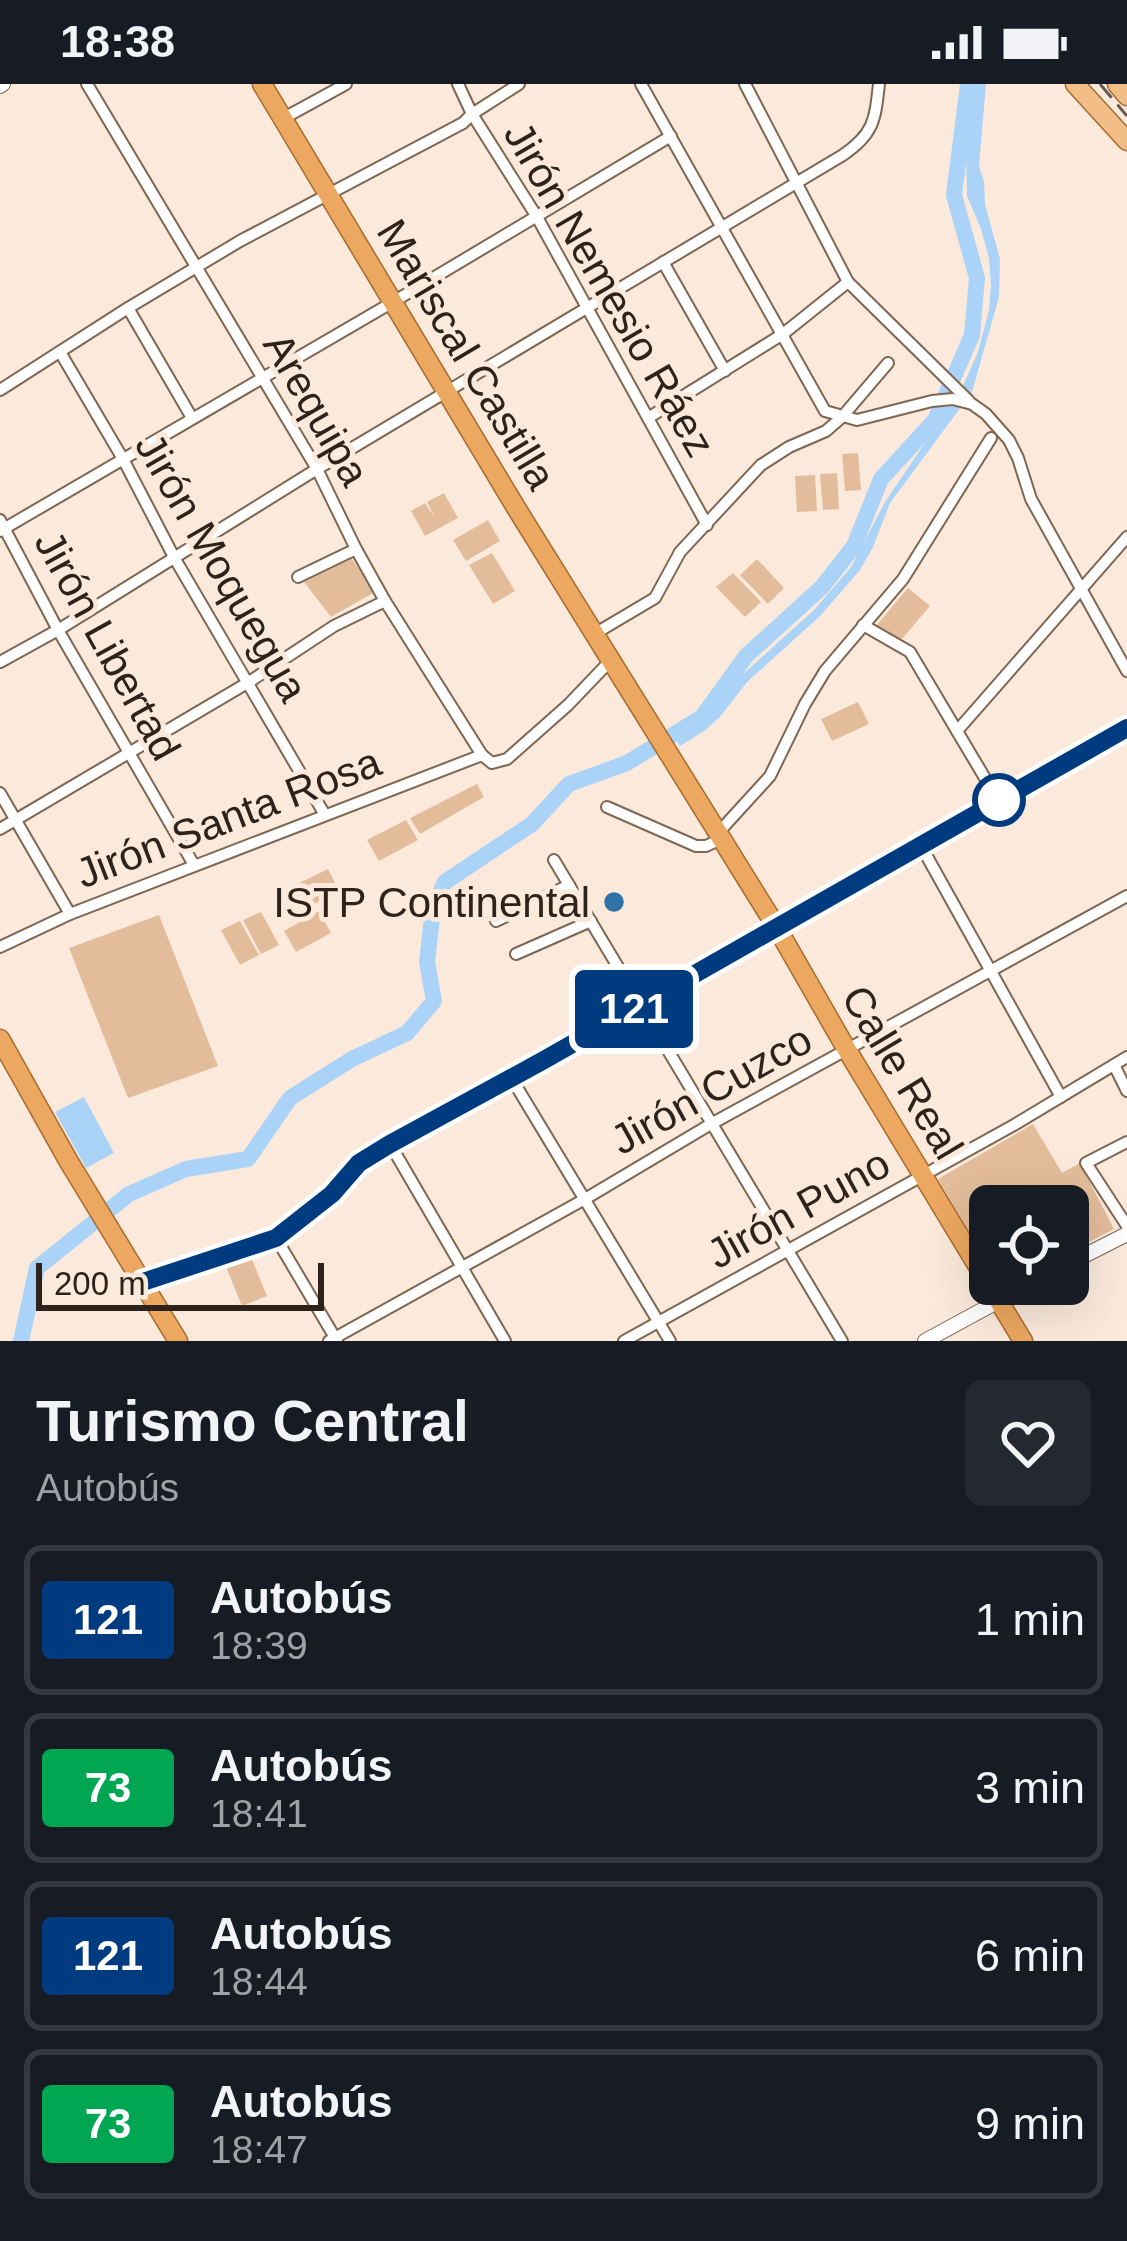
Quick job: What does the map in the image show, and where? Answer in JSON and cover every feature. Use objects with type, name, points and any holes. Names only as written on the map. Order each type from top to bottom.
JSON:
[{"type":"highway","name":"Mariscal Castilla","points":[[262,84],[612,659]]},
{"type":"highway","name":"Calle Real","points":[[612,659],[969,1252]]},
{"type":"highway","points":[[0,1039],[64,1164]]},
{"type":"highway","points":[[0,1063],[178,1341]]},
{"type":"highway","points":[[135,1275],[164,1341]]},
{"type":"highway","name":"Calle Real","points":[[1002,1305],[1023,1341]]},
{"type":"main road","points":[[1076,84],[1127,141]]},
{"type":"main road","points":[[1117,84],[1127,95]]},
{"type":"main road","points":[[777,928],[1127,728]]},
{"type":"street","name":"Arequipa","points":[[87,84],[316,470],[385,601],[488,759]]},
{"type":"street","points":[[284,118],[346,84]]},
{"type":"street","name":"Jirón Nemesio Ráez","points":[[458,84],[537,217],[706,525]]},
{"type":"street","points":[[0,390],[196,267],[463,122],[519,84]]},
{"type":"street","points":[[641,84],[825,411],[857,420],[940,399],[972,404]]},
{"type":"street","points":[[745,84],[848,283],[1009,440],[1031,499],[1127,671]]},
{"type":"street","points":[[0,662],[853,148],[867,136],[874,119],[879,84]]},
{"type":"street","points":[[2,527],[671,136]]},
{"type":"street","points":[[663,262],[725,371]]},
{"type":"street","points":[[648,418],[783,334],[848,283]]},
{"type":"street","points":[[128,308],[192,418]]},
{"type":"street","name":"Jirón Moquegua","points":[[60,352],[325,815]]},
{"type":"street","points":[[596,633],[655,598],[680,552],[761,465],[826,431],[888,363]]},
{"type":"street","points":[[607,807],[696,846],[706,846],[770,776],[825,671],[903,579],[991,438]]},
{"type":"street","name":"Jirón Libertad","points":[[2,527],[194,865]]},
{"type":"street","points":[[957,731],[1127,537]]},
{"type":"street","points":[[298,577],[356,549]]},
{"type":"street","points":[[0,829],[249,682],[320,634],[385,601]]},
{"type":"street","points":[[863,626],[910,652],[998,800]]},
{"type":"street","name":"Jirón Santa Rosa","points":[[0,947],[70,914],[325,815],[488,759],[502,763],[612,659]]},
{"type":"street","points":[[0,794],[70,914]]},
{"type":"street","points":[[920,844],[1061,1097]]},
{"type":"street","points":[[554,860],[842,1341]]},
{"type":"street","points":[[496,921],[569,886]]},
{"type":"street","name":"Jirón Cuzco","points":[[333,1340],[711,1124],[1127,896]]},
{"type":"street","points":[[516,954],[591,921]]},
{"type":"street","points":[[135,1275],[276,1238],[332,1194],[359,1163],[777,928]]},
{"type":"street","name":"Jirón Puno","points":[[624,1341],[1127,1058]]},
{"type":"street","points":[[1114,1065],[1127,1091]]},
{"type":"street","points":[[512,1078],[670,1341]]},
{"type":"street","points":[[1089,1252],[1127,1230],[1086,1163],[1127,1142]]},
{"type":"street","points":[[390,1144],[505,1341]]},
{"type":"street","points":[[276,1238],[333,1340]]},
{"type":"street","points":[[926,1341],[990,1305]]},
{"type":"shaded area","points":[[858,453],[861,490],[845,491],[842,454]]},
{"type":"shaded area","points":[[837,473],[839,509],[823,510],[820,474]]},
{"type":"shaded area","points":[[815,475],[817,511],[797,512],[795,476]]},
{"type":"shaded area","points":[[444,493],[458,518],[425,536],[411,511],[425,503],[435,518],[427,502]]},
{"type":"shaded area","points":[[488,520],[500,541],[466,561],[453,540]]},
{"type":"shaded area","points":[[492,553],[515,591],[493,604],[469,565]]},
{"type":"shaded area","points":[[352,559],[375,592],[331,617],[304,582]]},
{"type":"shaded area","points":[[757,559],[784,588],[768,604],[740,575]]},
{"type":"shaded area","points":[[733,573],[761,602],[745,617],[716,587]]},
{"type":"shaded area","points":[[908,588],[930,606],[897,645],[875,627]]},
{"type":"shaded area","points":[[858,702],[869,724],[832,741],[821,719]]},
{"type":"shaded area","points":[[477,784],[484,797],[420,834],[410,818]]},
{"type":"shaded area","points":[[406,820],[418,840],[379,861],[367,840]]},
{"type":"shaded area","points":[[328,869],[339,891],[301,911],[289,888]]},
{"type":"shaded area","points":[[319,911],[331,933],[296,952],[284,931]]},
{"type":"shaded area","points":[[261,912],[279,945],[261,954],[243,920]]},
{"type":"shaded area","points":[[159,915],[218,1066],[128,1098],[69,948]]},
{"type":"shaded area","points":[[240,921],[259,955],[240,965],[221,930]]},
{"type":"shaded area","points":[[1033,1124],[1062,1173],[1087,1159],[1083,1169],[1114,1229],[1089,1242],[1089,1185],[969,1185],[969,1231],[938,1179]]},
{"type":"shaded area","points":[[251,1257],[267,1296],[242,1306],[226,1267]]},
{"type":"water","points":[[976,84],[986,84],[979,166],[1000,259],[999,297],[972,392],[890,503],[860,570],[820,616],[747,682],[720,717],[680,746],[674,737],[815,609],[851,567],[885,502],[962,388],[978,352],[991,285],[989,258],[967,196],[966,152]]},
{"type":"water","points":[[84,1097],[114,1153],[86,1168],[55,1112]]},
{"type":"waterway","points":[[21,1341],[37,1268],[129,1194],[186,1169],[248,1159],[290,1098],[352,1059],[407,1033],[434,1001],[427,962],[433,908],[445,882],[532,824],[569,784],[627,763],[702,717],[746,656],[822,587],[854,546],[881,479],[935,420],[972,335],[977,278],[954,195],[968,84]]},
{"type":"railway","points":[[1100,84],[1127,116]]},
{"type":"bus line","name":"121","points":[[143,1282],[276,1238],[332,1194],[359,1163],[390,1144],[1127,728]]},
{"type":"place","name":"ISTP Continental","points":[[614,902]]}]
